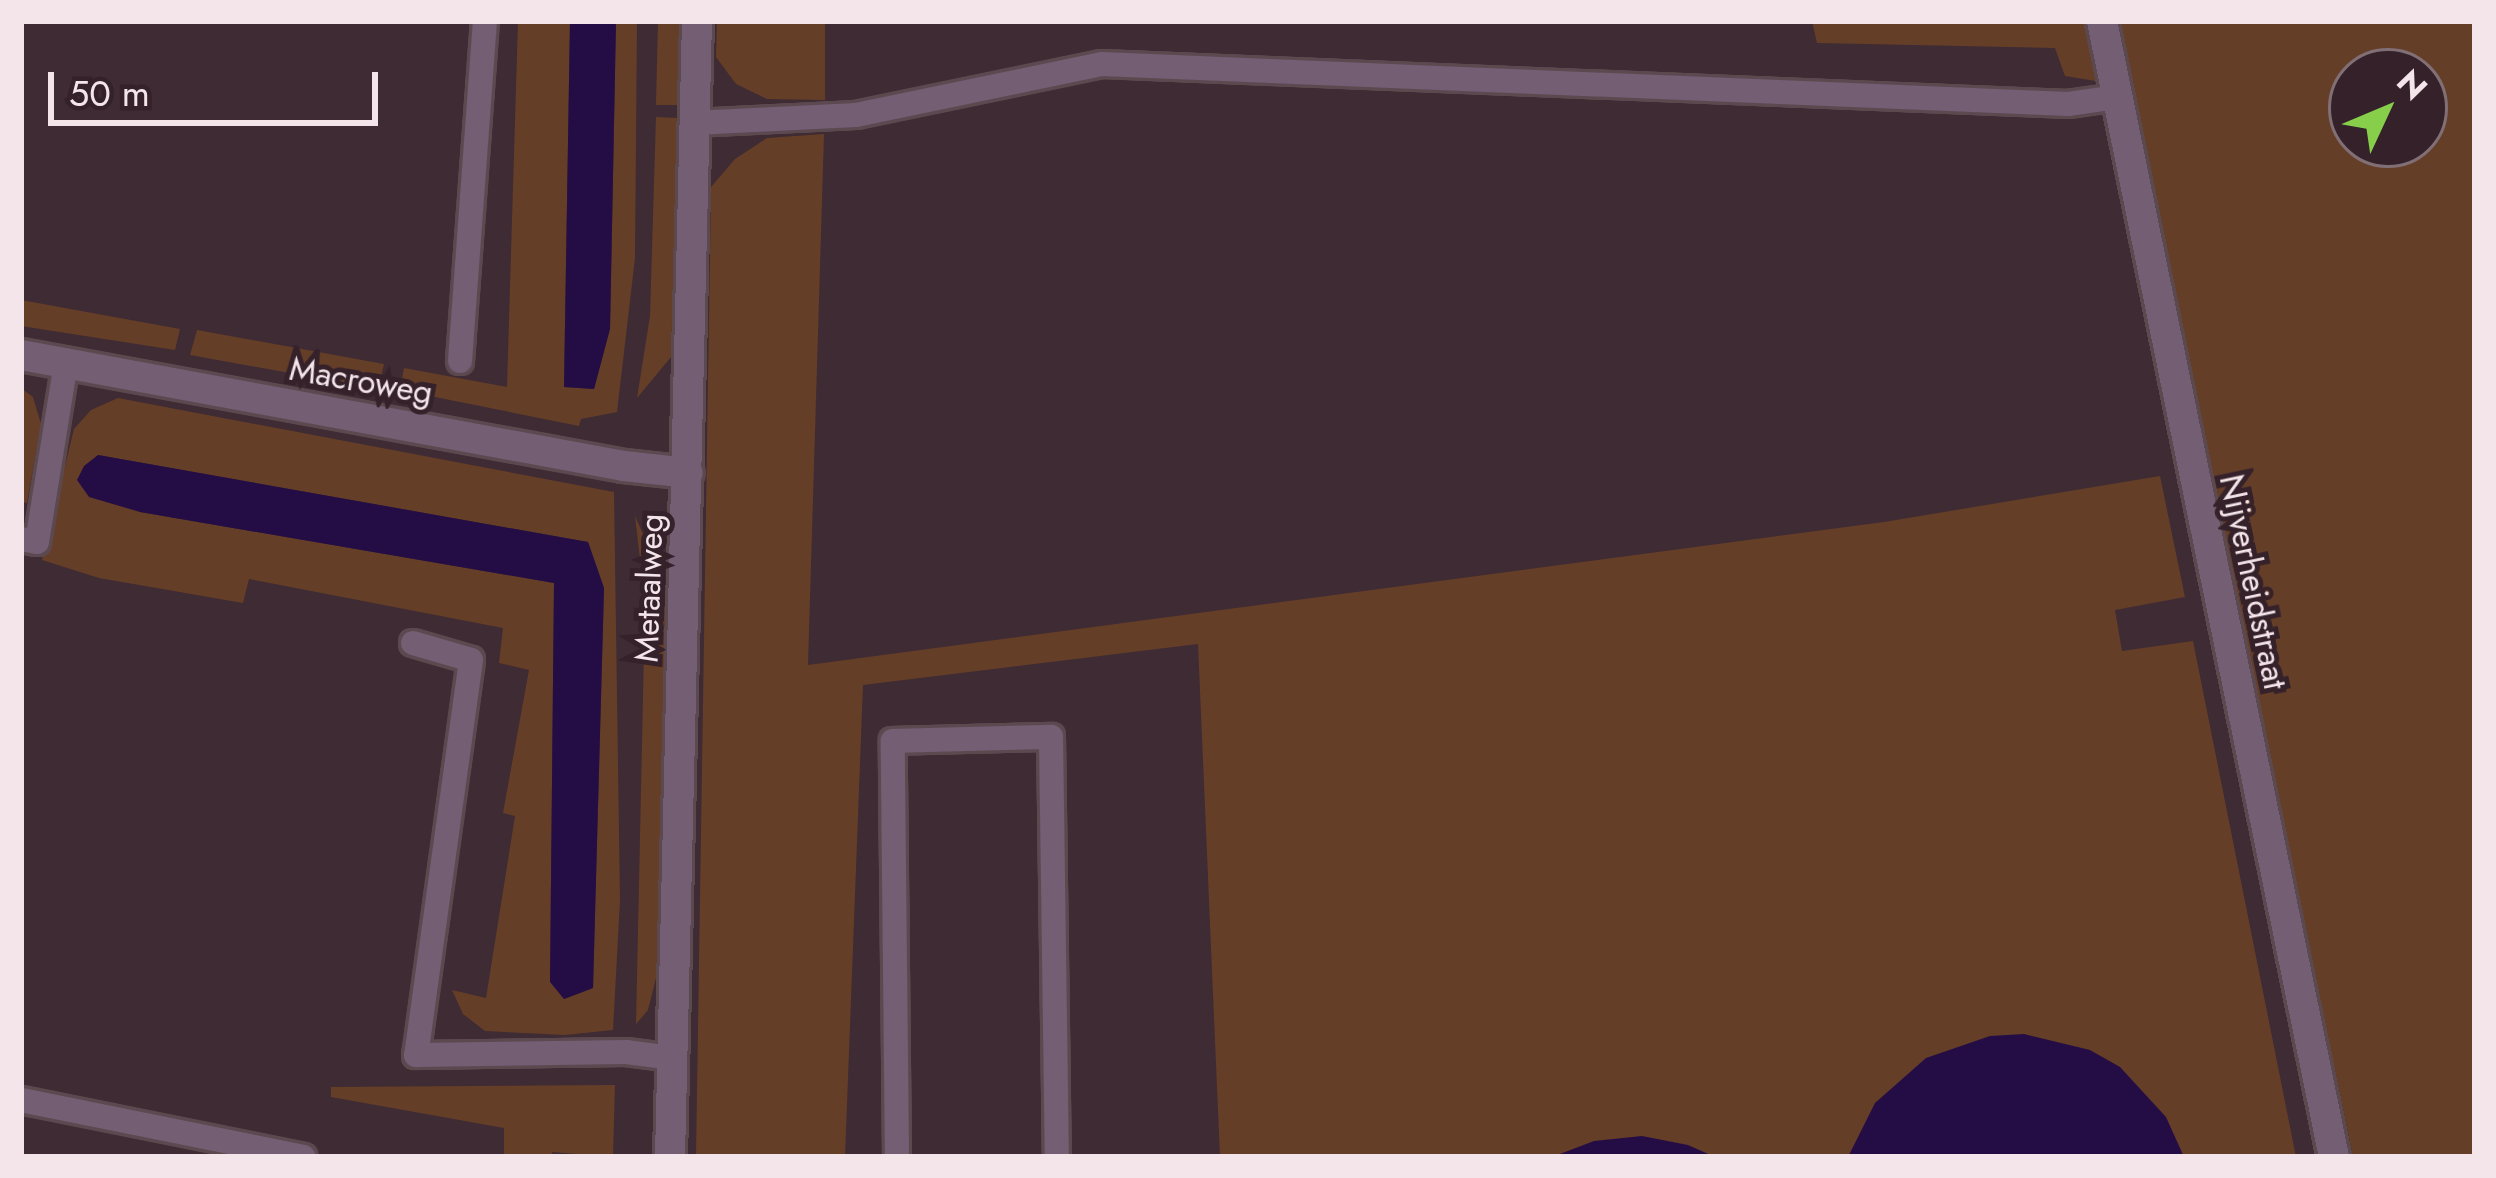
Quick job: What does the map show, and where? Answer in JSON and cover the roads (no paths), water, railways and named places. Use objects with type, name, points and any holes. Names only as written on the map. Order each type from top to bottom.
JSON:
[{"type":"street","name":"Metaalweg","points":[[670,1157],[697,21]]},
{"type":"street","name":"Nijverheidstraat","points":[[2102,21],[2334,1157]]},
{"type":"street","name":"Macroweg","points":[[21,355],[624,466],[688,473]]},
{"type":"lane","points":[[460,361],[485,21]]},
{"type":"lane","points":[[694,123],[856,115],[1102,64],[2068,104],[2116,97]]},
{"type":"lane","points":[[21,539],[37,542],[67,363]]},
{"type":"lane","points":[[413,643],[471,660],[416,1055],[626,1052],[672,1058]]},
{"type":"lane","points":[[897,1157],[893,741],[1052,737],[1057,1157]]},
{"type":"lane","points":[[21,1100],[303,1157]]}]
